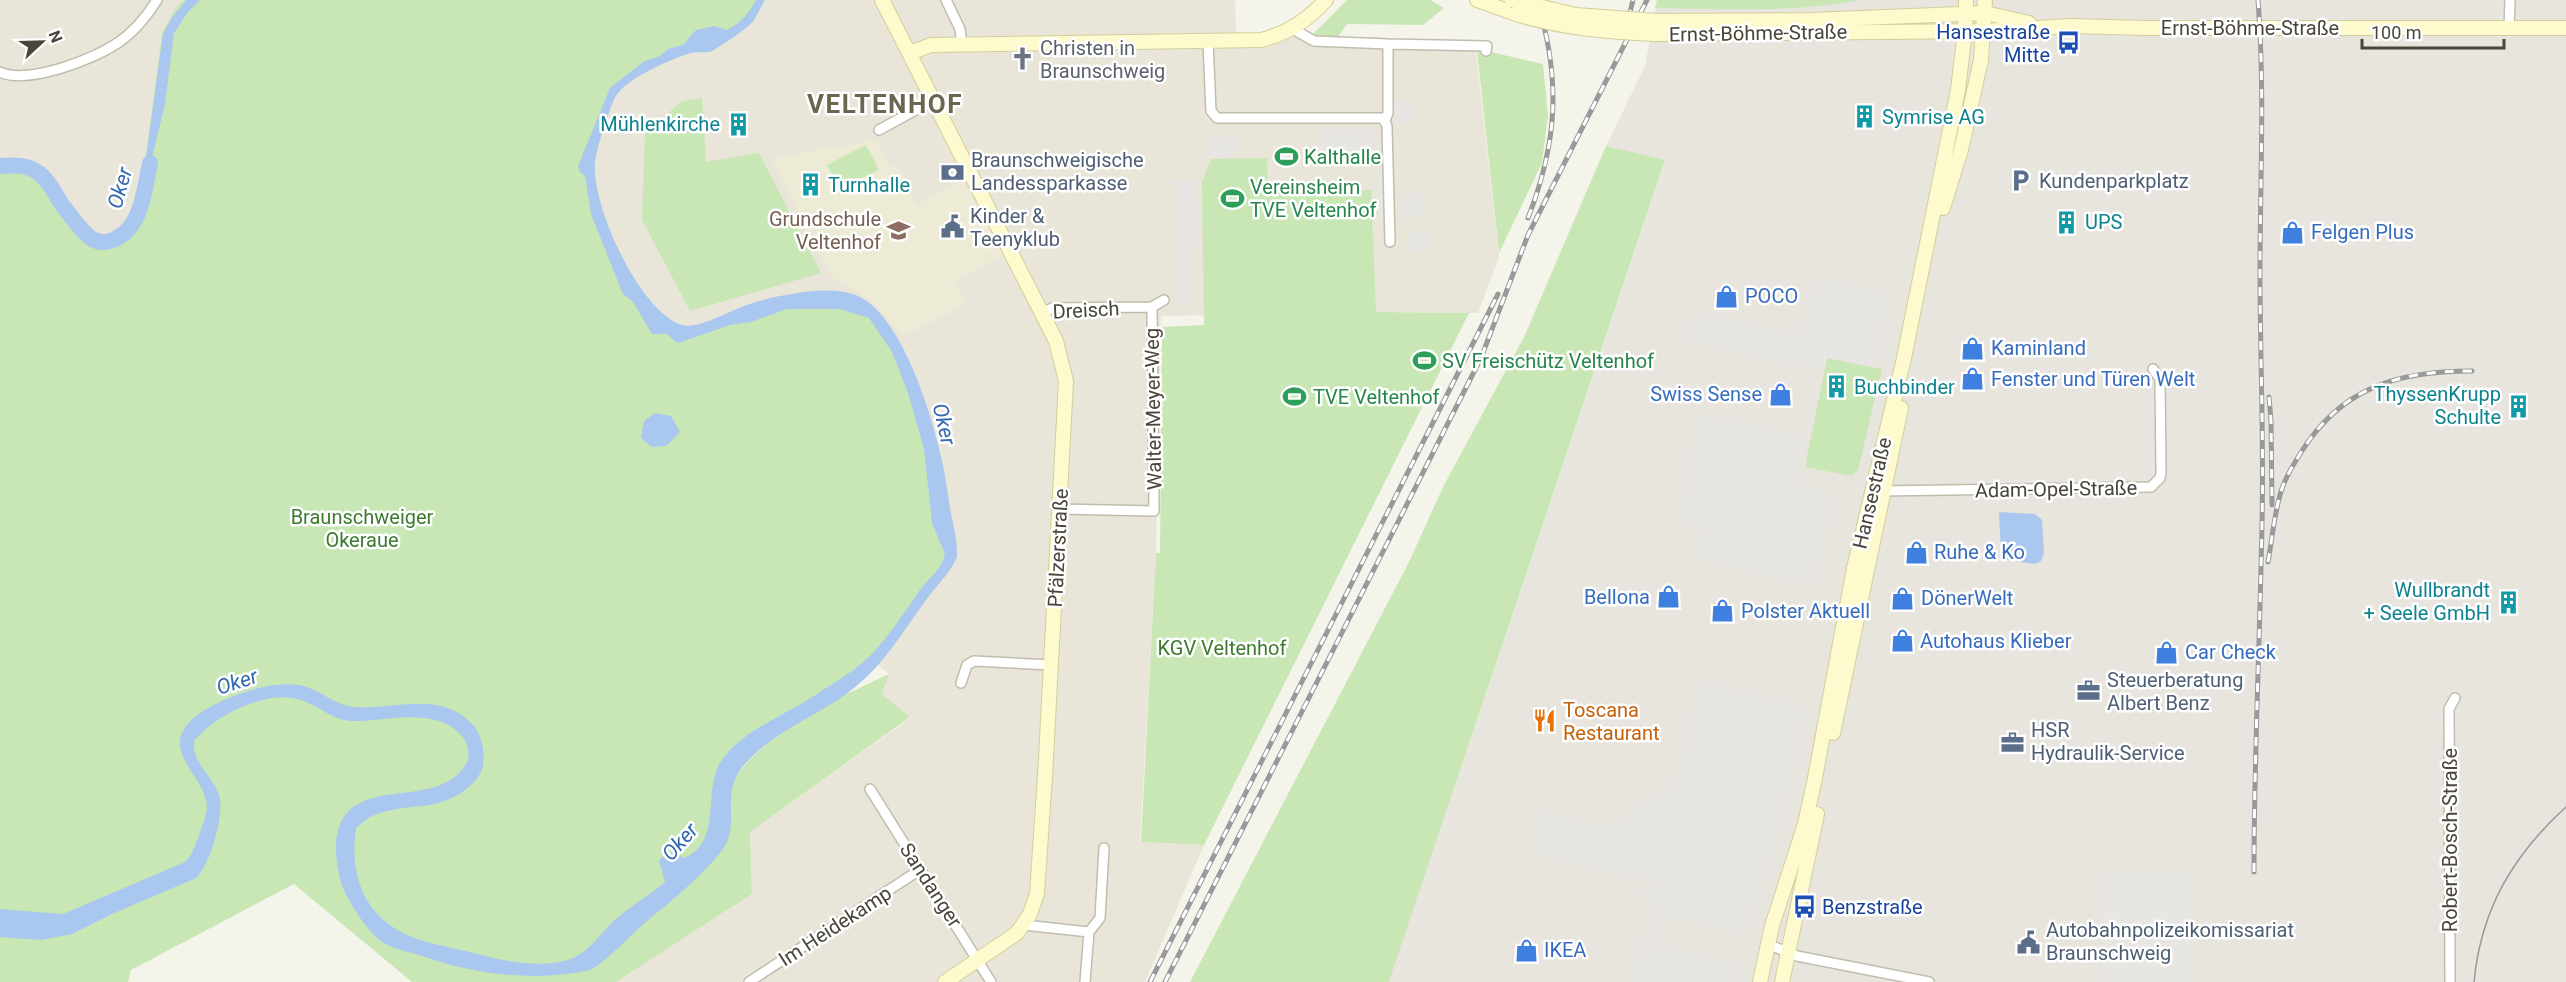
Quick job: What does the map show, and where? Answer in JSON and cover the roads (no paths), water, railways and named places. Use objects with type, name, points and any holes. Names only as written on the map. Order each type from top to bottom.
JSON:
[{"type":"street","points":[[0,72],[9,76],[32,76],[102,52],[130,33],[157,0]]},
{"type":"street","name":"Pfälzerstraße","points":[[882,0],[1042,313],[1061,355],[1066,381],[1039,879],[1034,906],[1024,925],[1007,941],[945,982]]},
{"type":"street","points":[[946,0],[960,29],[962,45]]},
{"type":"street","points":[[910,53],[931,45],[1261,40],[1291,28],[1308,18],[1326,0]]},
{"type":"street","name":"Ernst-Böhme-Straße","points":[[1477,0],[1552,25],[1584,30],[1938,17],[1966,7],[1985,7],[2043,26]]},
{"type":"street","name":"Ernst-Böhme-Straße","points":[[1511,0],[1576,15],[1657,28],[1983,31],[2043,26],[2566,28]]},
{"type":"street","points":[[2509,28],[2510,0]]},
{"type":"street","name":"Hansestraße","points":[[1782,982],[1958,90],[1966,7]]},
{"type":"street","name":"Hansestraße","points":[[1760,982],[1767,944],[1805,824],[1837,671],[1854,568],[1878,490],[1946,196],[1961,150],[1982,60],[1985,7]]},
{"type":"street","points":[[1291,28],[1314,42],[1487,46],[1486,51]]},
{"type":"street","points":[[1208,42],[1211,111],[1217,118],[1380,117],[1385,121]]},
{"type":"street","points":[[1388,44],[1388,113],[1385,121],[1390,242]]},
{"type":"street","points":[[879,130],[934,100]]},
{"type":"street","name":"Dreisch","points":[[1042,313],[1052,308],[1152,307],[1164,300]]},
{"type":"street","name":"Walter-Meyer-Weg","points":[[1059,509],[1154,511],[1152,307]]},
{"type":"street","name":"Adam-Opel-Straße","points":[[1878,490],[2151,487],[2160,478],[2161,473],[2160,379],[2153,369]]},
{"type":"street","points":[[961,684],[967,665],[974,661],[1052,665]]},
{"type":"street","name":"Robert-Bosch-Straße","points":[[2450,982],[2449,709],[2455,699]]},
{"type":"street","name":"Sandanger","points":[[870,789],[991,982]]},
{"type":"street","points":[[1085,982],[1089,932],[1100,918],[1104,848]]},
{"type":"street","name":"Im Heidekamp","points":[[749,982],[921,869]]},
{"type":"street","points":[[1024,925],[1089,932]]},
{"type":"street","points":[[1767,944],[1788,954],[1929,982]]},
{"type":"water","points":[[186,0],[200,0],[188,12],[174,33],[165,104],[138,215],[163,34]]},
{"type":"water","points":[[756,0],[765,0],[754,20],[729,40],[711,51],[691,53],[661,64],[622,89],[613,101],[601,139],[595,162],[596,181],[610,229],[635,279],[650,300],[666,316],[682,325],[697,325],[769,298],[827,291],[845,292],[860,297],[877,310],[893,331],[920,386],[930,416],[944,472],[957,557],[948,573],[883,659],[862,682],[849,692],[782,733],[746,763],[738,773],[731,793],[730,832],[722,850],[682,892],[605,960],[590,970],[549,976],[484,972],[442,963],[401,950],[376,937],[351,904],[340,879],[336,848],[343,818],[349,810],[371,799],[431,788],[444,783],[456,776],[466,764],[469,756],[468,747],[459,733],[435,720],[407,717],[364,721],[343,720],[301,700],[280,697],[239,708],[214,723],[194,741],[196,756],[216,788],[220,803],[215,839],[206,862],[196,878],[72,934],[41,940],[0,937],[0,909],[63,914],[185,862],[195,846],[207,809],[202,789],[180,748],[180,738],[185,727],[206,709],[231,697],[259,688],[287,684],[313,689],[347,706],[417,704],[447,708],[461,715],[474,726],[481,739],[484,760],[474,782],[459,794],[446,800],[383,812],[370,817],[356,828],[355,858],[361,887],[367,900],[386,922],[416,939],[523,963],[561,962],[573,958],[591,945],[617,918],[665,882],[659,860],[672,853],[684,858],[697,850],[704,840],[708,827],[713,783],[717,769],[733,747],[755,730],[852,671],[873,653],[938,569],[945,554],[932,523],[924,449],[908,393],[892,352],[869,318],[840,309],[787,309],[677,343],[667,334],[652,334],[633,302],[623,294],[591,214],[585,176],[580,172],[578,166],[610,88],[643,62],[660,56],[668,49],[683,45],[696,30],[714,26],[727,30],[732,27],[744,17]]},
{"type":"water","points":[[655,413],[671,416],[680,432],[666,446],[652,447],[641,438],[644,421]]},
{"type":"water","points":[[1999,512],[2035,514],[2042,520],[2044,553],[2041,561],[2035,564],[2007,560],[2001,552]]},
{"type":"waterway","name":"Oker","points":[[0,166],[16,165],[40,174],[82,230],[92,239],[103,242],[121,236],[135,219],[140,209],[150,163]]},
{"type":"tram line","points":[[2474,982],[2484,931],[2503,885],[2530,844],[2566,807]]},
{"type":"railway","points":[[1528,218],[1545,163],[1553,110],[1550,57],[1537,0]]},
{"type":"railway","points":[[1624,36],[1633,0]]},
{"type":"railway","points":[[1165,982],[1481,358],[1528,235],[1647,0]]},
{"type":"railway","points":[[2254,872],[2262,492],[2260,273],[2262,102],[2258,0]]},
{"type":"railway","points":[[1150,982],[1498,294]]},
{"type":"railway","points":[[2268,562],[2278,503],[2286,479],[2316,431],[2334,413],[2353,398],[2374,387],[2396,380],[2445,372],[2472,371]]},
{"type":"railway","points":[[2269,397],[2272,505]]},
{"type":"place","name":"Hansestraße Mitte","points":[[2068,43]]},
{"type":"place","name":"Christen in Braunschweig","points":[[1022,59]]},
{"type":"place","name":"Symrise AG","points":[[1864,117]]},
{"type":"place","name":"Mühlenkirche","points":[[738,124]]},
{"type":"place","name":"Kalthalle","points":[[1286,157]]},
{"type":"place","name":"Braunschweigische Landessparkasse","points":[[953,172]]},
{"type":"place","name":"Kundenparkplatz","points":[[2021,181]]},
{"type":"place","name":"Turnhalle","points":[[810,185]]},
{"type":"place","name":"Vereinsheim TVE Veltenhof","points":[[1232,199]]},
{"type":"place","name":"UPS","points":[[2067,222]]},
{"type":"place","name":"Kinder & Teenyklub","points":[[952,227]]},
{"type":"place","name":"Grundschule Veltenhof","points":[[899,230]]},
{"type":"place","name":"Felgen Plus","points":[[2293,232]]},
{"type":"place","name":"POCO","points":[[1727,296]]},
{"type":"place","name":"Kaminland","points":[[1973,348]]},
{"type":"place","name":"SV Freischütz Veltenhof","points":[[1424,361]]},
{"type":"place","name":"Fenster und Türen Welt","points":[[1973,379]]},
{"type":"place","name":"Buchbinder","points":[[1836,387]]},
{"type":"place","name":"Swiss Sense","points":[[1780,394]]},
{"type":"place","name":"TVE Veltenhof","points":[[1295,397]]},
{"type":"place","name":"ThyssenKrupp Schulte","points":[[2519,406]]},
{"type":"place","name":"Ruhe & Ko","points":[[1916,552]]},
{"type":"place","name":"Bellona","points":[[1668,597]]},
{"type":"place","name":"DönerWelt","points":[[1903,598]]},
{"type":"place","name":"Wullbrandt + Seele GmbH","points":[[2508,602]]},
{"type":"place","name":"Polster Aktuell","points":[[1723,611]]},
{"type":"place","name":"Autohaus Klieber","points":[[1902,641]]},
{"type":"place","name":"Car Check","points":[[2167,652]]},
{"type":"place","name":"Steuerberatung Albert Benz","points":[[2089,691]]},
{"type":"place","name":"Toscana Restaurant","points":[[1545,721]]},
{"type":"place","name":"HSR Hydraulik-Service","points":[[2013,742]]},
{"type":"place","name":"Benzstraße","points":[[1804,907]]},
{"type":"place","name":"Autobahnpolizeikomissariat Braunschweig","points":[[2028,942]]},
{"type":"place","name":"IKEA","points":[[1526,950]]},
{"type":"district","name":"VELTENHOF","points":[[885,104]]},
{"type":"park label","name":"Braunschweiger Okeraue","points":[[362,528]]},
{"type":"park label","name":"KGV Veltenhof","points":[[1222,648]]}]
